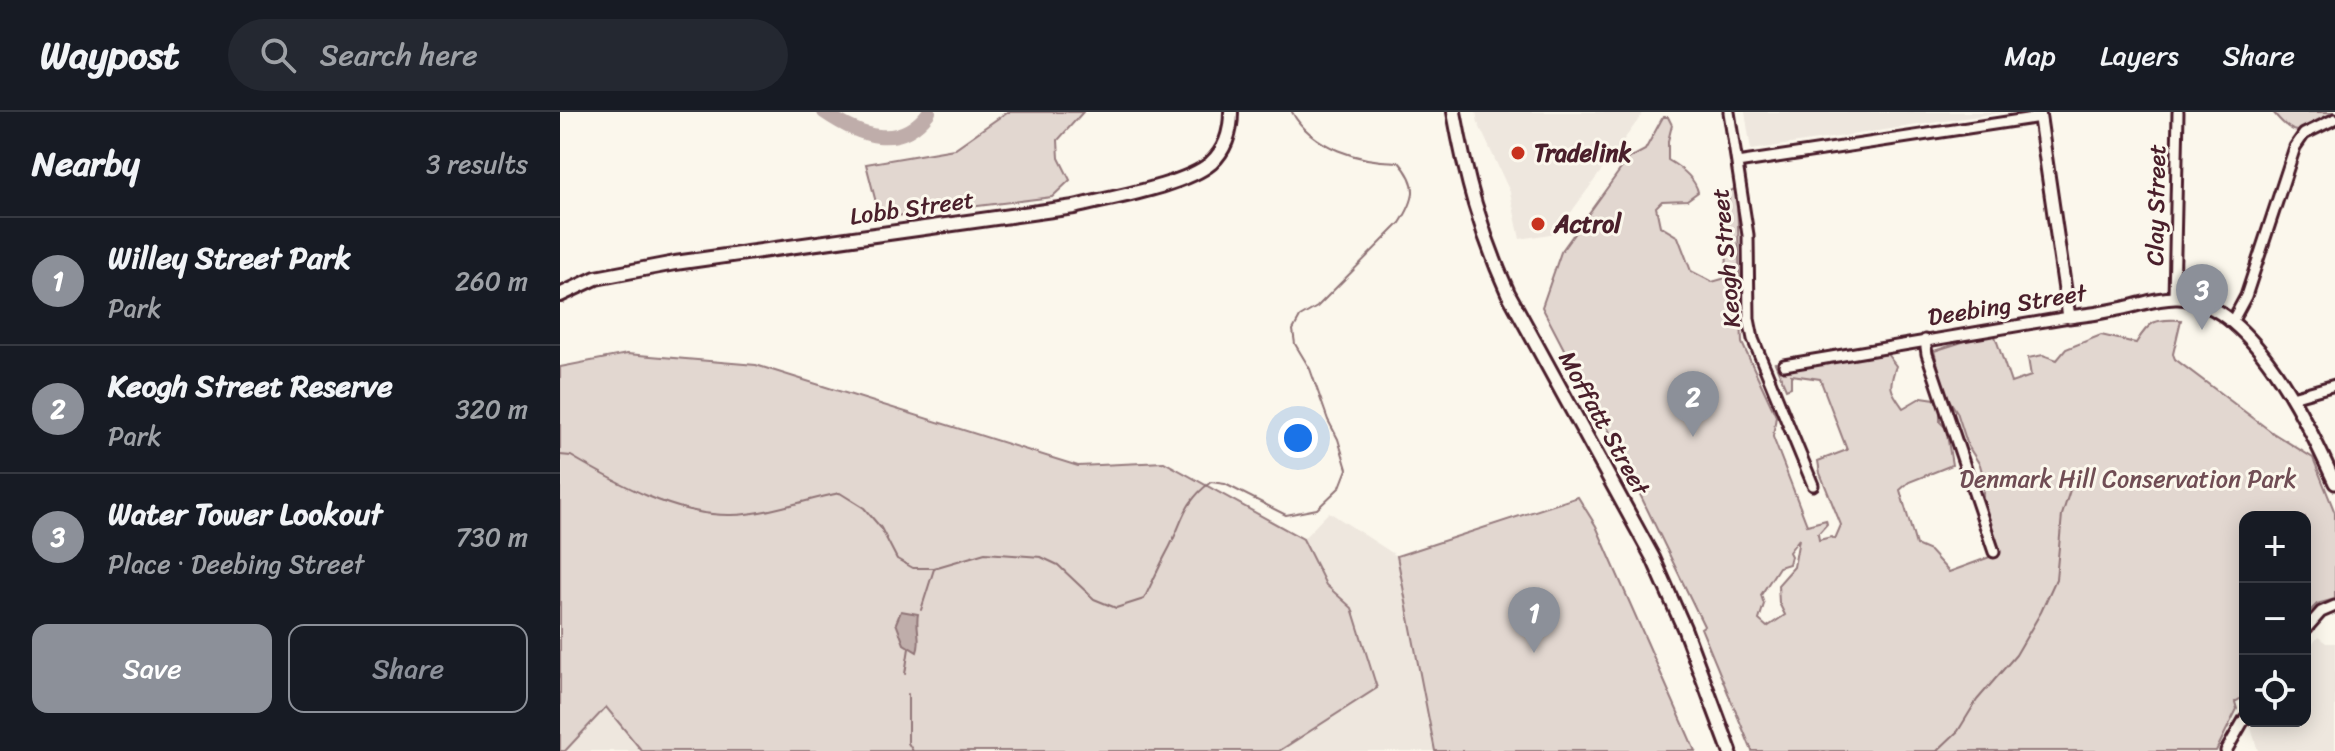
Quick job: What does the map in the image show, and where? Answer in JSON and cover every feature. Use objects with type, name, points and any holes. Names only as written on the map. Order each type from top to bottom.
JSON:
[{"type":"main road","name":"Lobb Street","points":[[560,295],[596,278],[675,263],[1060,209],[1126,195],[1197,172],[1211,162],[1222,149],[1229,133],[1231,112]]},
{"type":"main road","name":"Moffatt Street","points":[[1454,112],[1474,209],[1489,251],[1508,293],[1653,558],[1684,628],[1730,751]]},
{"type":"street","name":"Keogh Street","points":[[1729,112],[1748,235],[1749,319],[1753,339],[1813,485]]},
{"type":"street","name":"Clay Street","points":[[2174,298],[2178,112]]},
{"type":"street","points":[[1737,163],[2039,114],[2069,317]]},
{"type":"street","points":[[2335,119],[2304,134],[2295,147],[2246,296],[2233,320],[2292,397],[2335,483]]},
{"type":"street","name":"Deebing Street","points":[[1784,365],[2174,298],[2197,301],[2233,320]]},
{"type":"street","points":[[1925,340],[1927,354],[1994,552]]},
{"type":"street","points":[[2292,397],[2335,385]]},
{"type":"street","points":[[2311,623],[2321,612],[2335,606]]},
{"type":"street","points":[[2226,751],[2240,727]]},
{"type":"shaded area","points":[[1476,112],[1644,112],[1556,233],[1520,239],[1510,192],[1478,123]]},
{"type":"shaded area","points":[[1745,112],[2005,112],[1751,150]]},
{"type":"shaded area","points":[[1329,512],[1397,556],[1435,751],[1279,751],[1377,687],[1352,608],[1326,585],[1303,539]]},
{"type":"shaded area","points":[[901,611],[918,614],[917,652],[904,644],[896,623]]},
{"type":"shaded area","points":[[2318,637],[2326,643],[2335,643],[2335,751],[2258,751],[2251,727],[2311,727],[2311,646]]},
{"type":"shaded area","points":[[606,707],[642,751],[565,751]]},
{"type":"green space","points":[[1007,112],[1083,112],[1058,140],[1059,158],[1070,180],[1052,197],[880,218],[866,164],[954,149]]},
{"type":"green space","points":[[2273,112],[2335,112],[2335,116],[2308,129],[2295,131]]},
{"type":"green space","name":"Denmark Hill Conservation Park","points":[[1663,117],[1668,117],[1672,125],[1668,160],[1690,178],[1698,192],[1687,200],[1662,201],[1656,207],[1660,226],[1678,237],[1691,271],[1712,282],[1726,278],[1729,192],[1734,189],[1737,196],[1742,343],[1776,416],[1773,437],[1807,525],[1826,520],[1827,524],[1818,534],[1819,540],[1835,539],[1841,525],[1818,461],[1847,450],[1820,379],[1791,375],[1791,387],[1786,389],[1775,363],[1781,362],[1786,368],[1887,354],[1896,366],[1892,388],[1903,408],[1922,397],[1935,399],[1940,409],[1940,422],[1946,428],[1952,465],[1909,482],[1900,490],[1916,545],[1930,551],[1949,572],[1998,554],[1999,547],[1984,507],[1985,483],[1980,465],[1968,446],[1957,412],[1946,395],[1934,351],[1981,336],[1995,336],[2011,383],[2031,376],[2028,358],[2043,355],[2057,360],[2066,349],[2101,335],[2136,343],[2154,322],[2181,320],[2173,354],[2175,359],[2273,433],[2313,458],[2335,513],[2335,599],[2317,604],[2311,610],[2311,511],[2239,511],[2239,700],[2235,702],[2237,709],[2216,751],[1752,751],[1701,628],[1704,626],[1597,406],[1591,401],[1542,307],[1561,252],[1628,159],[1645,150]],"holes":[[[1799,539],[1794,567],[1778,585],[1779,603],[1785,615],[1767,627],[1759,620],[1764,604],[1761,595],[1779,567],[1789,564],[1789,552]]]},
{"type":"green space","points":[[627,354],[756,365],[1078,466],[1164,462],[1303,539],[1326,585],[1352,608],[1377,688],[1279,751],[642,751],[606,707],[565,751],[560,751],[560,367]]},
{"type":"green space","points":[[1578,497],[1596,526],[1695,751],[1435,751],[1397,556]]},
{"type":"waterway","points":[[824,112],[851,128],[878,136],[905,132],[929,112]]},
{"type":"waterway","points":[[560,455],[571,456],[608,477],[668,504],[710,514],[759,512],[840,493],[864,508],[881,528],[897,559],[913,568],[934,568],[985,553],[1041,557],[1058,565],[1094,599],[1116,608],[1144,599],[1184,514],[1194,498],[1211,482],[1225,484],[1286,515],[1317,509],[1340,487],[1347,469],[1310,369],[1295,344],[1293,330],[1300,317],[1317,307],[1400,223],[1412,199],[1412,185],[1399,162],[1353,156],[1324,144],[1292,112]]},
{"type":"waterway","points":[[1937,751],[1958,731],[1977,700],[2016,655],[2041,612],[2056,579],[2062,515],[2071,487],[2089,464]]},
{"type":"waterway","points":[[921,610],[934,569]]},
{"type":"waterway","points":[[905,674],[909,648]]},
{"type":"waterway","points":[[908,694],[908,743],[913,751]]},
{"type":"place","name":"Tradelink","points":[[1518,153]]},
{"type":"place","name":"Actrol","points":[[1538,224]]},
{"type":"place","name":"Water Tower Lookout","points":[[2202,330]]},
{"type":"place","name":"Keogh Street Reserve","points":[[1693,437]]},
{"type":"place","name":"Willey Street Park","points":[[1534,653]]}]
